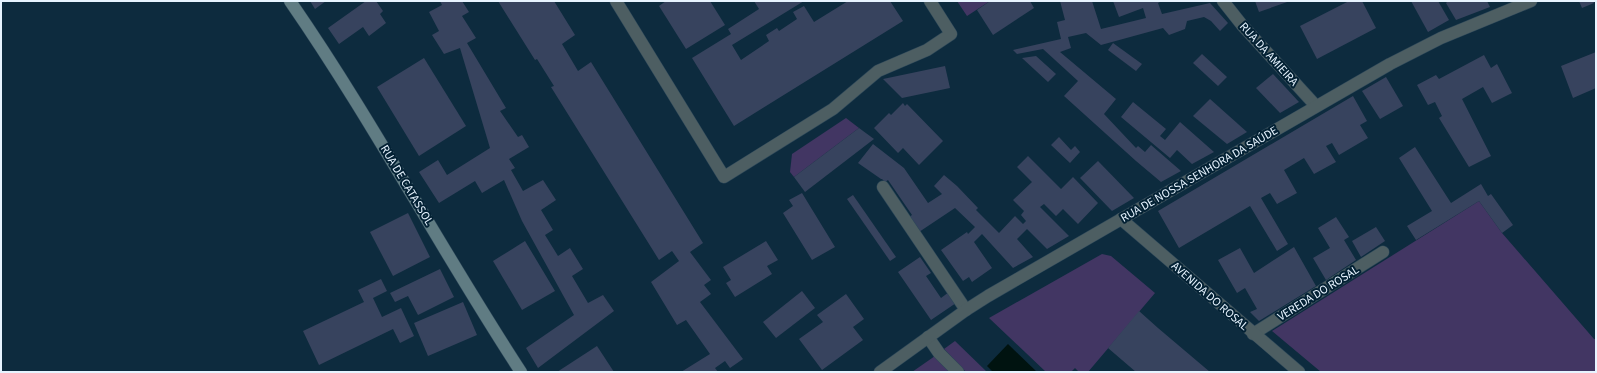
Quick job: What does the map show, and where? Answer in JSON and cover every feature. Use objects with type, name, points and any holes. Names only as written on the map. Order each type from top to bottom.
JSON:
[{"type":"main road","name":"RUA DE CATASSOL","points":[[290,1],[386,150],[521,372]]},
{"type":"street","points":[[616,1],[724,177],[833,109],[878,72],[927,50],[951,34],[930,1]]},
{"type":"street","name":"RUA DA AMIEIRA","points":[[1223,1],[1242,25],[1316,106]]},
{"type":"street","name":"RUA DE NOSSA SENHORA DA SAÚDE","points":[[880,372],[966,310],[1316,106],[1390,64],[1441,38],[1531,1]]},
{"type":"street","points":[[883,187],[966,310]]},
{"type":"street","name":"AVENIDA DO ROSAL","points":[[1122,219],[1253,334],[1299,372]]},
{"type":"street","name":"VEREDA DO ROSAL","points":[[1253,334],[1383,252]]},
{"type":"street","points":[[928,337],[939,353],[958,372]]},
{"type":"shaded area","points":[[957,1],[990,1],[967,16]]},
{"type":"shaded area","points":[[846,118],[859,128],[794,177],[790,172],[792,154]]},
{"type":"shaded area","points":[[1479,201],[1502,233],[1594,339],[1596,339],[1596,372],[1321,372],[1272,331]]},
{"type":"shaded area","points":[[1102,254],[1111,256],[1155,293],[1088,372],[1079,372],[1075,368],[1071,372],[1046,372],[989,318]]},
{"type":"shaded area","points":[[955,341],[987,372],[966,372],[944,349]]},
{"type":"shaded area","points":[[1008,344],[1037,372],[993,372],[987,366]]},
{"type":"shaded area","points":[[935,356],[950,372],[912,372]]},
{"type":"building","points":[[310,1],[326,1],[315,9]]},
{"type":"building","points":[[366,1],[376,1],[383,11],[380,14],[386,23],[369,36],[363,27],[339,44],[328,28]]},
{"type":"building","points":[[440,1],[462,1],[469,12],[462,16],[476,38],[467,43],[506,108],[500,111],[518,137],[522,135],[529,147],[509,159],[515,168],[511,170],[523,191],[543,180],[556,200],[541,210],[553,230],[545,235],[558,256],[570,248],[583,269],[572,276],[588,303],[603,295],[614,311],[538,368],[526,348],[574,315],[522,221],[504,180],[482,193],[475,181],[439,203],[419,172],[438,160],[447,175],[490,148],[460,48],[444,54],[432,35],[439,31],[429,12],[442,5]]},
{"type":"building","points":[[498,1],[554,1],[575,35],[562,44],[578,71],[591,62],[703,243],[690,252],[711,280],[704,285],[711,294],[700,302],[743,359],[730,368],[725,361],[715,368],[718,372],[681,372],[710,354],[686,320],[677,325],[651,282],[679,261],[672,251],[659,260],[551,87],[554,86],[537,59],[535,60]]},
{"type":"building","points":[[666,1],[710,1],[725,25],[686,49],[659,6]]},
{"type":"building","points":[[754,1],[804,1],[732,45],[741,60],[769,41],[766,35],[777,28],[779,31],[797,19],[793,12],[804,6],[814,22],[848,1],[890,1],[903,21],[734,126],[692,58],[731,34],[728,29],[759,9]]},
{"type":"building","points":[[990,1],[1030,1],[1034,8],[993,35],[977,10]]},
{"type":"building","points":[[1060,1],[1092,1],[1101,29],[1146,18],[1143,8],[1119,17],[1113,1],[1162,1],[1158,3],[1162,14],[1210,3],[1228,23],[1220,31],[1211,21],[1204,17],[1187,21],[1185,29],[1169,35],[1163,28],[1101,45],[1086,33],[1068,37],[1071,48],[1060,52],[1116,99],[1104,114],[1136,148],[1138,146],[1145,152],[1151,145],[1181,171],[1161,182],[1064,96],[1078,81],[1043,49],[1017,54],[1013,50],[1061,39],[1057,22],[1065,20]]},
{"type":"building","points":[[1255,1],[1290,1],[1259,12]]},
{"type":"building","points":[[1349,1],[1362,1],[1376,28],[1317,59],[1300,26]]},
{"type":"building","points":[[1411,1],[1438,1],[1449,20],[1428,32]]},
{"type":"building","points":[[1448,1],[1487,1],[1490,7],[1456,20],[1446,3]]},
{"type":"building","points":[[1579,1],[1593,1],[1594,3],[1582,8]]},
{"type":"building","points":[[1113,43],[1142,64],[1136,71],[1108,50]]},
{"type":"building","points":[[1596,52],[1596,88],[1573,98],[1561,66]]},
{"type":"building","points":[[1202,54],[1227,77],[1218,86],[1193,63]]},
{"type":"building","points":[[1484,55],[1491,68],[1497,64],[1512,93],[1492,103],[1483,87],[1462,99],[1491,156],[1469,167],[1439,118],[1442,116],[1435,102],[1428,105],[1417,85],[1436,75],[1439,79]]},
{"type":"building","points":[[1036,56],[1056,74],[1048,82],[1022,58]]},
{"type":"building","points":[[424,58],[466,126],[419,156],[377,87]]},
{"type":"building","points":[[945,66],[950,88],[902,98],[883,79]]},
{"type":"building","points":[[1273,74],[1299,102],[1280,113],[1256,88]]},
{"type":"building","points":[[1386,77],[1403,106],[1380,119],[1362,91]]},
{"type":"building","points":[[1353,96],[1367,121],[1360,125],[1368,138],[1339,155],[1332,143],[1326,146],[1336,162],[1314,174],[1304,158],[1284,170],[1297,193],[1277,204],[1270,193],[1261,198],[1288,244],[1277,251],[1250,206],[1179,248],[1158,211]]},
{"type":"building","points":[[1210,99],[1247,132],[1227,144],[1193,116]]},
{"type":"building","points":[[1133,102],[1166,129],[1160,136],[1165,140],[1180,122],[1214,152],[1192,164],[1177,150],[1170,158],[1121,117]]},
{"type":"building","points":[[903,103],[905,106],[907,104],[943,141],[919,165],[903,148],[898,153],[874,128],[889,113],[891,115]]},
{"type":"building","points":[[859,128],[874,139],[805,192],[794,177]]},
{"type":"building","points":[[1059,137],[1071,150],[1075,146],[1080,152],[1070,163],[1051,145]]},
{"type":"building","points":[[873,144],[904,168],[928,203],[942,194],[934,186],[944,175],[978,208],[976,210],[999,233],[1015,216],[1023,224],[1026,221],[1021,215],[1024,211],[1013,200],[1032,182],[1017,167],[1028,156],[1061,189],[1073,177],[1098,203],[1078,224],[1063,209],[1056,216],[1044,204],[1040,207],[1069,236],[1047,249],[1027,229],[1017,239],[1033,257],[1013,268],[982,234],[974,242],[992,268],[972,282],[969,277],[963,281],[941,250],[967,232],[968,234],[975,227],[955,208],[919,232],[909,217],[912,215],[888,180],[885,182],[858,163]]},
{"type":"building","points":[[1415,147],[1451,203],[1481,184],[1488,196],[1491,194],[1513,225],[1502,233],[1479,201],[1416,240],[1407,226],[1432,211],[1399,158]]},
{"type":"building","points":[[1098,161],[1134,198],[1112,211],[1080,178]]},
{"type":"building","points":[[802,193],[835,247],[812,260],[783,213],[793,206],[789,200]]},
{"type":"building","points":[[853,195],[896,257],[890,261],[847,199]]},
{"type":"building","points":[[408,213],[430,257],[393,276],[370,232]]},
{"type":"building","points":[[1336,217],[1349,237],[1344,240],[1356,260],[1326,280],[1313,258],[1330,248],[1318,228]]},
{"type":"building","points":[[1376,227],[1385,241],[1361,257],[1352,241]]},
{"type":"building","points":[[525,241],[555,291],[522,310],[493,261]]},
{"type":"building","points":[[766,241],[778,260],[767,266],[772,274],[735,297],[726,283],[731,280],[723,267]]},
{"type":"building","points":[[1294,247],[1316,286],[1259,321],[1250,312],[1257,309],[1245,288],[1237,293],[1218,260],[1240,248],[1254,273]]},
{"type":"building","points":[[920,257],[931,273],[926,276],[941,298],[949,292],[956,303],[931,320],[898,272]]},
{"type":"building","points":[[440,269],[454,297],[418,315],[408,296],[395,302],[390,293]]},
{"type":"building","points":[[381,279],[387,291],[373,298],[382,317],[401,308],[414,336],[400,343],[393,329],[319,365],[303,331],[364,302],[358,290]]},
{"type":"building","points":[[802,291],[815,308],[776,338],[763,322]]},
{"type":"building","points":[[846,294],[864,319],[853,327],[863,340],[822,370],[799,339],[823,322],[817,315]]},
{"type":"building","points":[[463,302],[477,335],[428,356],[414,323]]},
{"type":"building","points":[[1139,311],[1210,372],[1136,372],[1108,348]]},
{"type":"building","points":[[597,346],[614,372],[557,372]]}]
